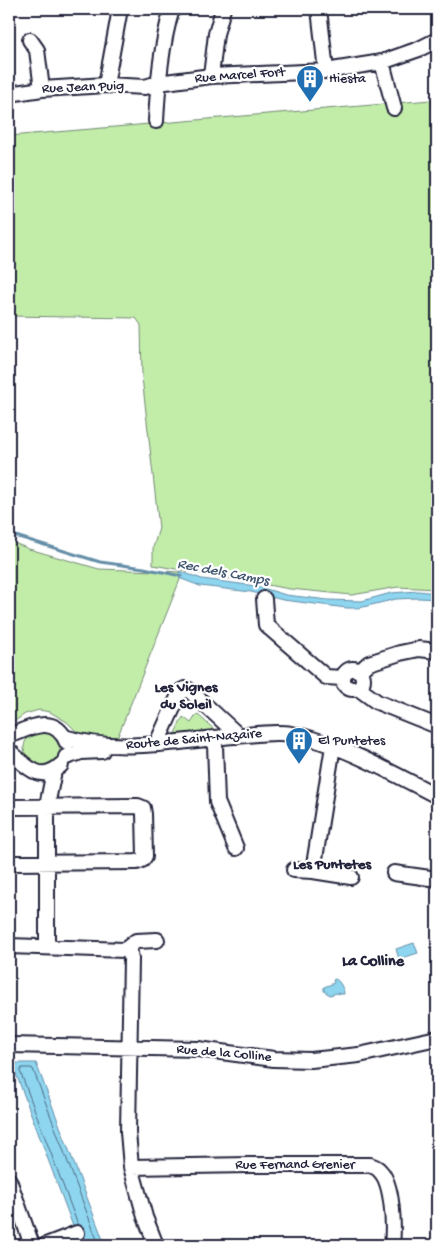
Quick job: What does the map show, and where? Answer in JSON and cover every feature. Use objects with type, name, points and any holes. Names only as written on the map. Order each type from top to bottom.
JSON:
[{"type":"street","points":[[106,85],[120,9]]},
{"type":"street","points":[[156,121],[158,83],[168,22],[172,9]]},
{"type":"street","points":[[211,76],[216,34],[223,9]]},
{"type":"street","points":[[319,9],[326,71]]},
{"type":"street","points":[[30,40],[38,50],[42,89]]},
{"type":"street","name":"Rue Marcel Fort","points":[[158,83],[211,76],[326,71],[382,62],[419,49],[437,40]]},
{"type":"street","points":[[382,62],[394,108]]},
{"type":"street","name":"Rue Jean Puig","points":[[9,94],[42,89],[106,85],[145,87],[158,83]]},
{"type":"street","points":[[264,599],[266,625],[326,677],[342,678]]},
{"type":"street","points":[[360,671],[369,663],[400,653],[419,649],[437,651]]},
{"type":"street","points":[[352,668],[360,671],[363,681],[358,688],[349,689],[345,686],[342,678],[343,674],[352,668]]},
{"type":"street","points":[[358,688],[377,702],[437,726]]},
{"type":"street","points":[[158,744],[178,697],[181,691],[185,689],[189,690],[239,736]]},
{"type":"street","points":[[9,736],[36,725],[44,724],[59,730],[67,743],[66,757],[59,767],[47,773],[39,773],[27,766],[9,750]]},
{"type":"street","points":[[29,728],[20,740],[19,755],[41,788],[48,806]]},
{"type":"street","name":"Route de Saint-Nazaire","points":[[64,737],[88,743],[135,746],[261,734],[290,734],[328,744],[437,796]]},
{"type":"street","name":"Route de Saint-Nazaire","points":[[66,757],[94,750],[142,751],[265,740],[328,744]]},
{"type":"street","points":[[215,744],[217,802],[236,848]]},
{"type":"street","points":[[313,871],[328,744]]},
{"type":"street","points":[[47,947],[48,806],[54,770]]},
{"type":"street","points":[[9,807],[138,806],[143,808],[144,814],[145,856],[137,862],[9,863]]},
{"type":"street","points":[[294,870],[351,876]]},
{"type":"street","points":[[394,873],[437,879]]},
{"type":"street","points":[[125,950],[136,941],[157,940]]},
{"type":"street","points":[[9,946],[125,950],[130,953],[128,1132],[130,1167],[145,1217],[156,1245]]},
{"type":"street","name":"Rue de la Colline","points":[[9,1045],[198,1049],[274,1058],[312,1060],[359,1055],[434,1043]]},
{"type":"street","name":"Rue Fernand Grenier","points":[[130,1167],[370,1165],[380,1170],[390,1193],[392,1245]]},
{"type":"street","points":[[9,1180],[32,1245]]},
{"type":"street","points":[[46,1245],[77,1234]]},
{"type":"green space","points":[[431,100],[437,143],[437,589],[398,587],[352,595],[290,589],[153,565],[153,548],[159,528],[142,377],[141,325],[136,318],[9,316],[9,136]]},
{"type":"green space","points":[[9,541],[29,549],[99,569],[183,572],[116,741],[80,735],[67,722],[50,712],[39,710],[25,714],[9,725]]},
{"type":"green space","points":[[197,714],[217,732],[173,737],[183,717],[191,723]]},
{"type":"green space","points":[[42,730],[49,731],[55,735],[59,741],[59,755],[55,761],[49,765],[42,766],[35,765],[29,761],[25,755],[24,748],[25,741],[29,735],[35,731]]},
{"type":"water","points":[[179,571],[202,579],[256,586],[286,595],[328,600],[362,601],[391,593],[418,591],[437,593],[437,599],[396,599],[359,608],[347,608],[283,600],[251,592],[200,586],[179,578]]},
{"type":"water","points":[[414,943],[418,953],[399,959],[396,949]]},
{"type":"water","points":[[335,979],[341,985],[344,994],[330,995],[324,991],[324,987],[334,983],[333,980]]},
{"type":"water","points":[[12,1063],[36,1063],[105,1245],[80,1245]]},
{"type":"waterway","name":"Rec dels Camps","points":[[9,534],[100,562],[144,568],[181,576]]},
{"type":"place","name":"Hiesta","points":[[310,103]]},
{"type":"place","name":"El Puntetes","points":[[299,765]]},
{"type":"district","name":"Les Vignes du Soleil","points":[[186,696]]},
{"type":"district","name":"Les Puntetes","points":[[332,865]]},
{"type":"district","name":"La Colline","points":[[373,962]]}]
